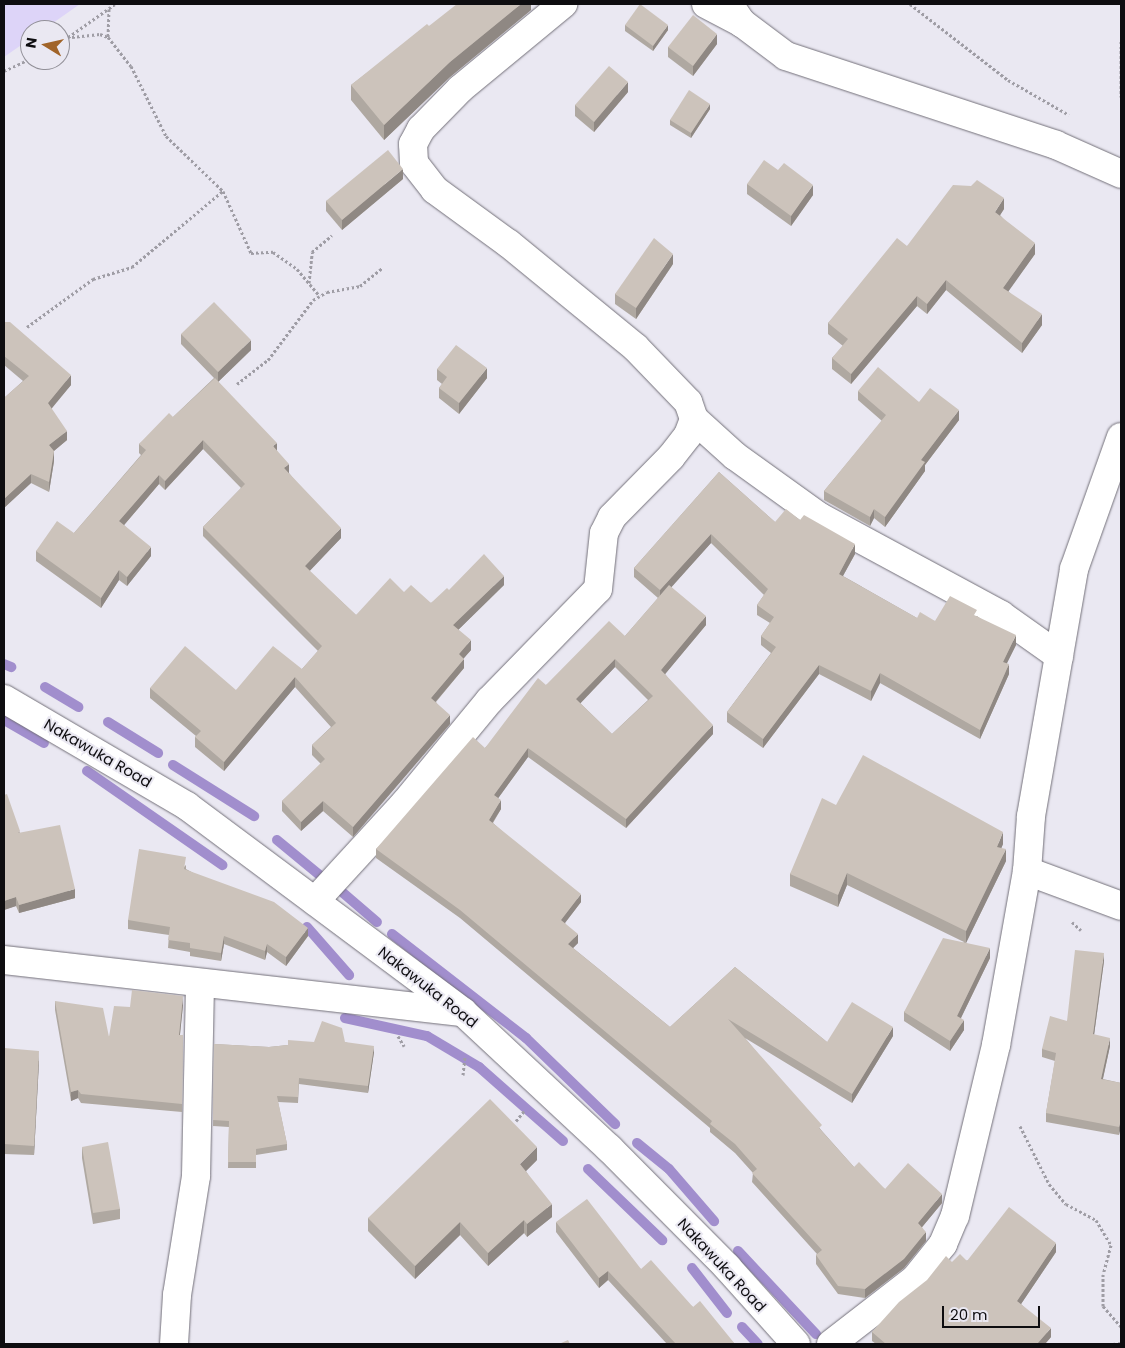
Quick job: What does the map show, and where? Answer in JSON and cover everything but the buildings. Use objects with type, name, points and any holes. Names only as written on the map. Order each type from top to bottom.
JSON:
[{"type":"street","points":[[563,4],[460,89],[421,129],[413,144],[414,163],[435,190],[509,244],[635,347],[688,402],[694,419],[735,456],[820,517],[1001,616],[1059,656]]},
{"type":"street","points":[[706,4],[735,13],[786,56],[1056,145],[1121,174]]},
{"type":"street","points":[[314,901],[404,804],[489,701],[598,589],[604,533],[612,517],[671,457],[688,434],[694,419]]},
{"type":"street","points":[[831,1344],[915,1279],[943,1244],[956,1216],[996,1045],[1026,871],[1031,816],[1074,568],[1121,437]]},
{"type":"street","name":"Nakawuka Road","points":[[4,699],[187,806],[463,1012],[616,1154],[727,1267],[796,1344]]},
{"type":"street","points":[[1026,871],[1121,906]]},
{"type":"street","points":[[4,960],[463,1012]]},
{"type":"street","points":[[174,1344],[176,1295],[196,1176],[200,983]]},
{"type":"path","points":[[70,37],[115,4]]},
{"type":"path","points":[[910,4],[1008,80],[1073,118]]},
{"type":"path","points":[[108,9],[108,37]]},
{"type":"path","points":[[70,38],[100,34],[108,37],[131,66],[166,136],[223,191],[251,253],[273,252],[297,269],[320,296]]},
{"type":"path","points":[[1121,41],[1121,97]]},
{"type":"path","points":[[4,71],[20,64]]},
{"type":"path","points":[[27,326],[93,279],[132,267],[223,191]]},
{"type":"path","points":[[309,283],[312,252],[332,235]]},
{"type":"path","points":[[237,384],[268,360],[313,300],[320,296],[360,286],[382,268]]},
{"type":"path","points":[[1020,1126],[1049,1184],[1066,1204],[1096,1220],[1111,1245],[1104,1274],[1103,1306],[1121,1327]]},
{"type":"path","points":[[1113,1344],[1121,1343]]},
{"type":"shaded area","points":[[4,4],[80,4],[57,20],[20,20],[20,46],[4,57]]},
{"type":"waterway","points":[[4,664],[11,667]]},
{"type":"waterway","points":[[45,687],[78,707]]},
{"type":"waterway","points":[[4,720],[44,743]]},
{"type":"waterway","points":[[108,722],[158,753]]},
{"type":"waterway","points":[[173,765],[254,816]]},
{"type":"waterway","points":[[87,771],[222,865]]},
{"type":"waterway","points":[[277,840],[322,877]]},
{"type":"waterway","points":[[342,892],[377,922]]},
{"type":"waterway","points":[[307,927],[349,975]]},
{"type":"waterway","points":[[392,934],[526,1038],[615,1124]]},
{"type":"waterway","points":[[345,1018],[427,1036],[479,1067],[563,1141]]},
{"type":"waterway","points":[[637,1143],[669,1169],[714,1221]]},
{"type":"waterway","points":[[588,1169],[662,1240]]},
{"type":"waterway","points":[[738,1251],[816,1334]]},
{"type":"waterway","points":[[692,1268],[727,1313]]},
{"type":"waterway","points":[[742,1327],[758,1344]]}]
